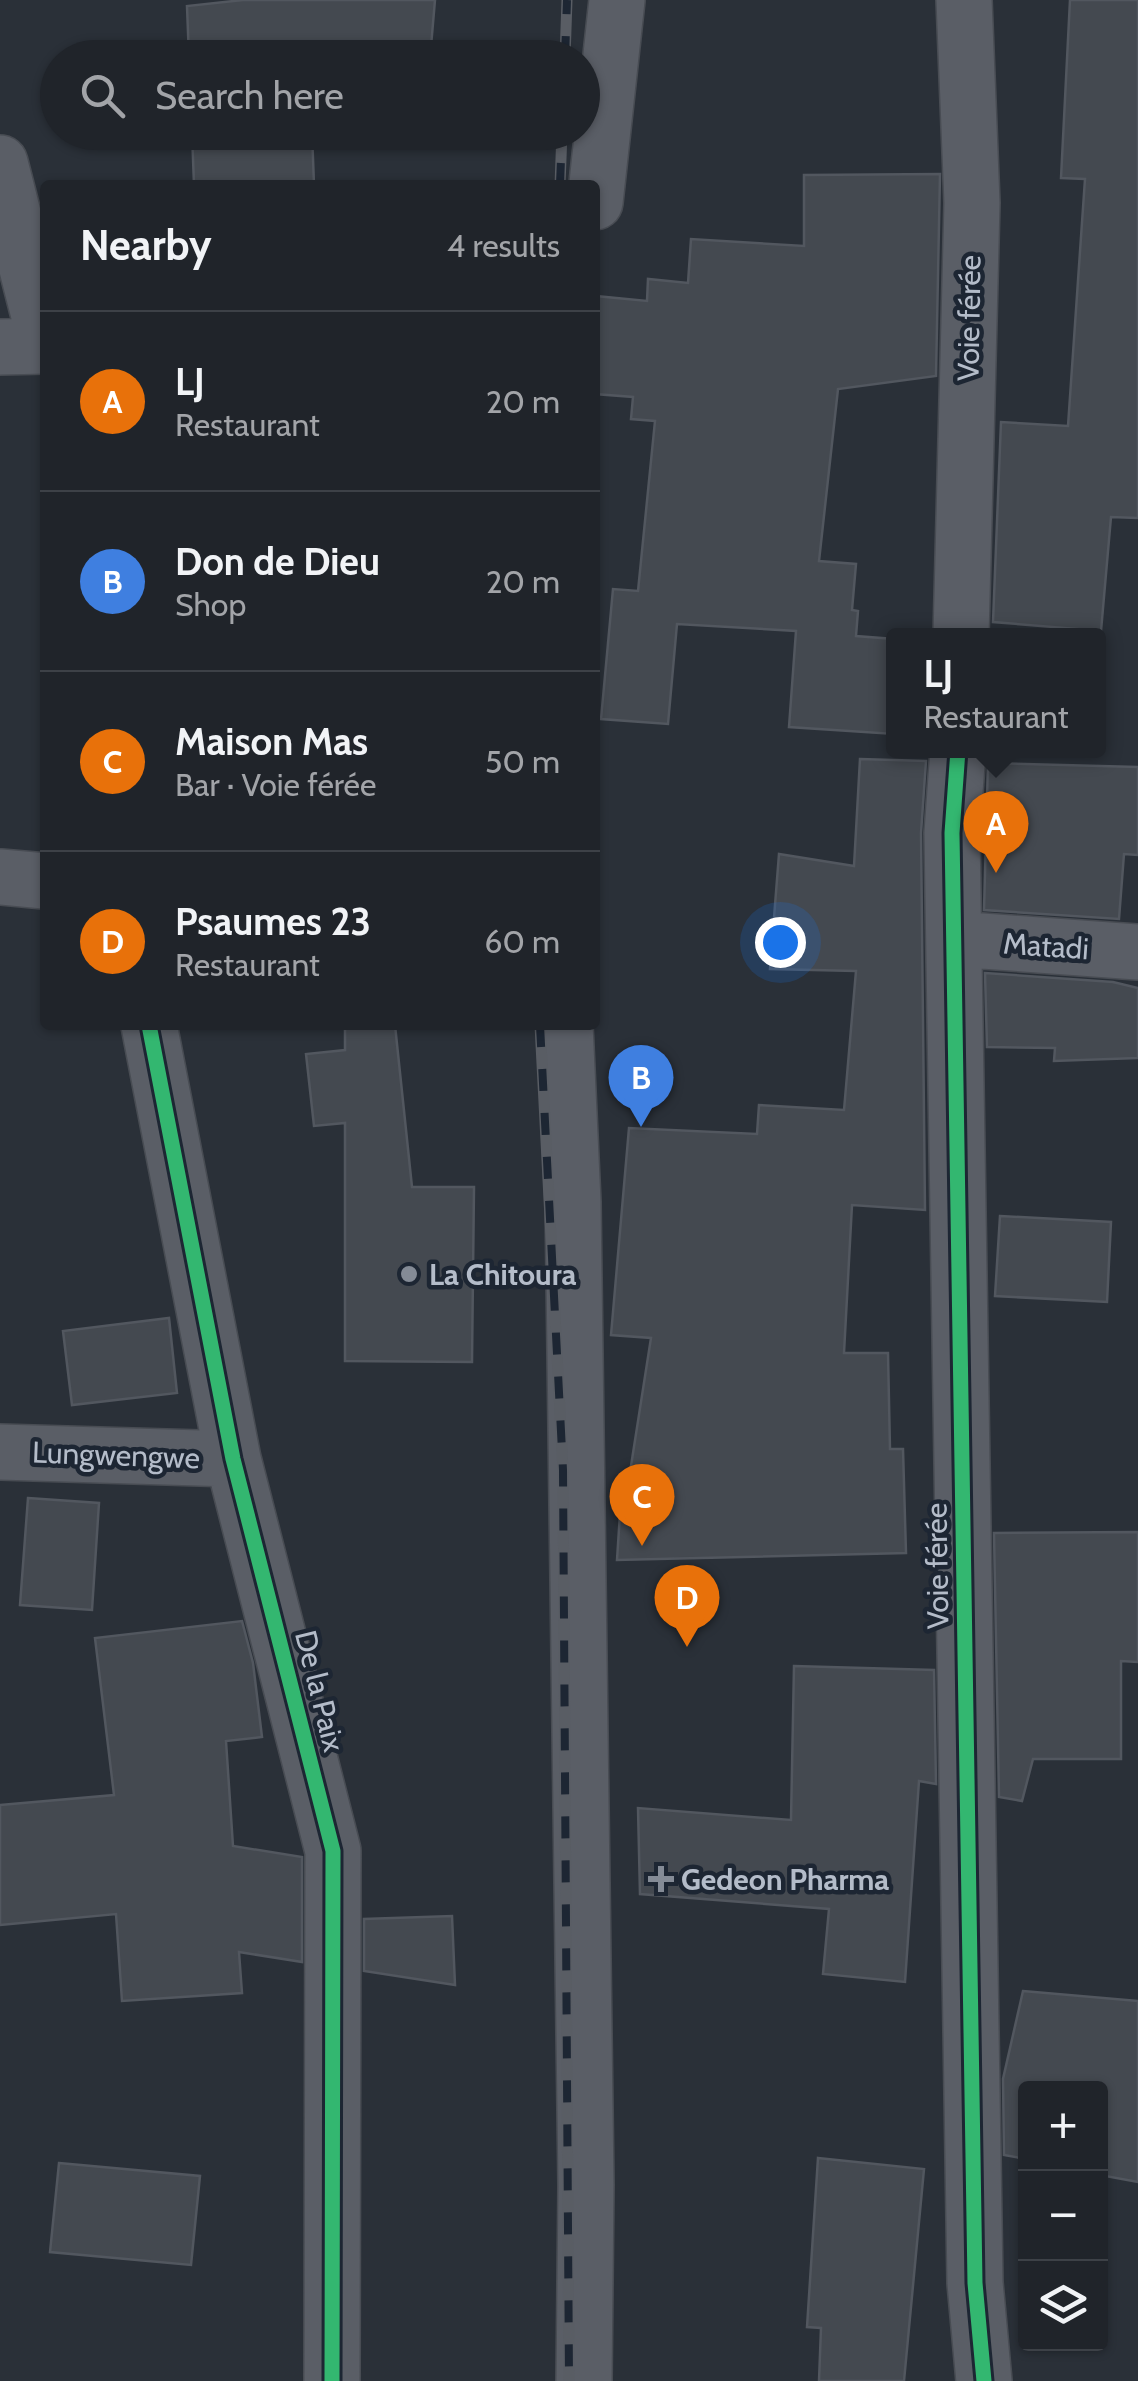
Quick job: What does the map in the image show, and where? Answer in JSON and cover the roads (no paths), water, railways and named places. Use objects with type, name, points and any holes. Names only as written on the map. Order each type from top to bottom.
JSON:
[{"type":"street","points":[[597,180],[617,0]]},
{"type":"street","name":"Voie férée","points":[[961,628],[972,203],[964,0]]},
{"type":"street","points":[[0,163],[40,323]]},
{"type":"street","points":[[0,348],[40,344]]},
{"type":"street","name":"Voie férée","points":[[957,758],[952,833],[975,2284],[984,2381]]},
{"type":"street","points":[[0,877],[40,881]]},
{"type":"street","name":"Matadi","points":[[954,939],[1138,952]]},
{"type":"street","name":"De la Paix","points":[[150,1030],[233,1459],[333,1851],[332,2381]]},
{"type":"street","points":[[565,1030],[573,1202],[586,2185],[584,2381]]},
{"type":"street","name":"Lungwengwe","points":[[0,1452],[233,1459]]},
{"type":"railway","points":[[566,40],[567,0]]},
{"type":"railway","points":[[560,180],[561,150]]},
{"type":"railway","points":[[540,1030],[563,1470],[569,2381]]},
{"type":"place","name":"LJ","points":[[996,873]]},
{"type":"place","name":"Don de Dieu","points":[[641,1127]]},
{"type":"place","name":"La Chitoura","points":[[409,1274]]},
{"type":"place","name":"Maison Mas","points":[[642,1546]]},
{"type":"place","name":"Psaumes 23","points":[[687,1647]]},
{"type":"place","name":"Gedeon Pharma","points":[[661,1879]]}]
